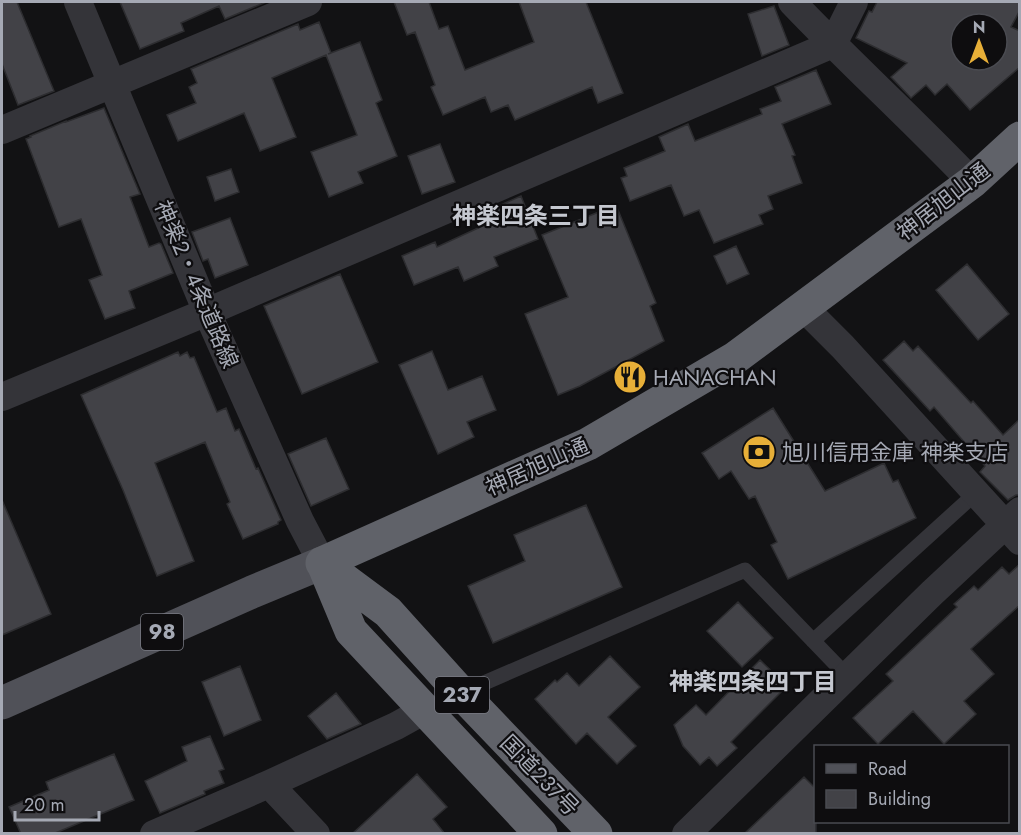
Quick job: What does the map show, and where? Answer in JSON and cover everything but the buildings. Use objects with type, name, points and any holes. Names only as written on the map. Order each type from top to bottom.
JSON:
[{"type":"highway","name":"神居旭山通","points":[[322,562],[588,444],[735,358],[972,182],[1020,138]]},
{"type":"highway","name":"国道237号","points":[[322,562],[388,612],[461,693],[596,834]]},
{"type":"highway","name":"国道237号","points":[[322,562],[351,631],[542,834]]},
{"type":"main road","name":"神居旭山通","points":[[2,703],[322,562]]},
{"type":"street","name":"神楽2・4条道路線","points":[[78,2],[207,312],[300,521],[322,562]]},
{"type":"street","points":[[2,130],[308,2]]},
{"type":"street","points":[[792,2],[972,182]]},
{"type":"street","points":[[2,397],[207,312],[833,44],[854,2]]},
{"type":"street","points":[[686,834],[932,593],[1015,526],[976,493],[843,347],[804,308]]},
{"type":"street","points":[[154,834],[396,726],[425,710]]},
{"type":"street","points":[[269,784],[316,834]]},
{"type":"lane","points":[[813,641],[976,493]]},
{"type":"lane","points":[[461,693],[745,570],[847,676]]},
{"type":"place","name":"HANACHAN","points":[[630,377]]},
{"type":"place","name":"旭川信用金庫 神楽支店","points":[[759,452]]},
{"type":"district","name":"神楽四条三丁目","points":[[536,215]]},
{"type":"district","name":"神楽四条四丁目","points":[[753,681]]}]
